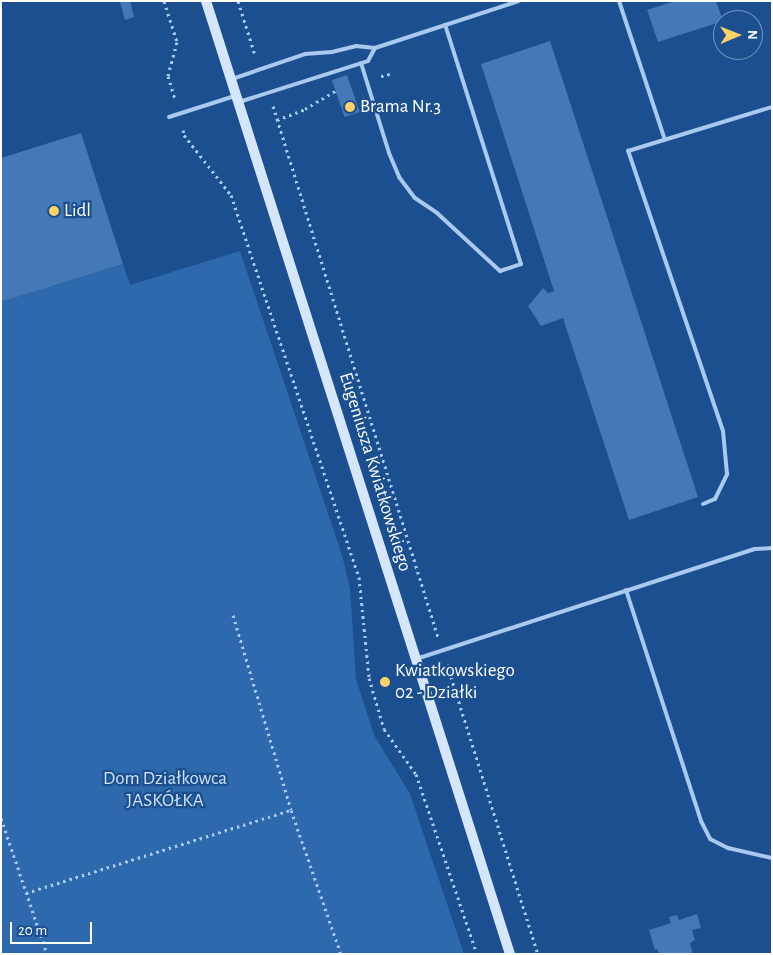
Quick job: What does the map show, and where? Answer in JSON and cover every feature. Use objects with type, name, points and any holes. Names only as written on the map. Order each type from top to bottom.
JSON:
[{"type":"main road","name":"Eugeniusza Kwiatkowskiego","points":[[206,1],[510,954]]},
{"type":"lane","points":[[231,80],[305,54],[332,52],[356,46],[375,48],[519,1]]},
{"type":"lane","points":[[619,1],[665,140]]},
{"type":"lane","points":[[362,63],[389,153],[399,177],[415,198],[437,213],[500,271],[521,264],[445,25]]},
{"type":"lane","points":[[169,117],[350,68],[368,61],[375,48]]},
{"type":"lane","points":[[703,504],[715,499],[727,474],[723,431],[628,151],[772,107]]},
{"type":"lane","points":[[416,659],[755,549],[772,548]]},
{"type":"lane","points":[[626,590],[702,821],[710,839],[728,848],[772,858]]},
{"type":"path","points":[[164,1],[177,42],[168,76],[184,135],[231,195],[360,577],[368,678],[384,730],[416,774],[477,954]]},
{"type":"path","points":[[238,1],[255,54]]},
{"type":"path","points":[[277,120],[305,109],[339,89]]},
{"type":"path","points":[[272,102],[428,606]]},
{"type":"path","points":[[233,615],[291,810],[341,954]]},
{"type":"path","points":[[448,667],[538,954]]},
{"type":"path","points":[[26,893],[291,810]]},
{"type":"path","points":[[1,818],[46,954]]},
{"type":"green space","name":"Dom Działkowca JASKÓŁKA","points":[[240,251],[342,555],[350,589],[356,679],[374,735],[410,794],[464,954],[1,954],[1,302],[123,264],[130,285]]},
{"type":"building","points":[[130,1],[134,17],[125,20],[120,2]]},
{"type":"building","points":[[675,1],[716,1],[719,10],[713,10],[713,24],[658,42],[647,10]]},
{"type":"building","points":[[550,41],[698,497],[629,520],[563,318],[541,326],[528,306],[543,288],[548,293],[554,291],[481,64]]},
{"type":"building","points":[[347,75],[360,112],[345,117],[332,80]]},
{"type":"building","name":"Lidl","points":[[81,133],[123,264],[1,302],[1,158]]},
{"type":"building","points":[[697,914],[701,928],[692,930],[695,940],[690,943],[693,954],[659,954],[657,949],[655,950],[649,930],[671,923],[669,917],[677,915],[679,920]]},
{"type":"place","name":"Brama Nr.3","points":[[350,107]]},
{"type":"place","name":"Lidl","points":[[54,211]]},
{"type":"place","name":"Kwiatkowskiego 02 - Działki","points":[[385,682]]}]
